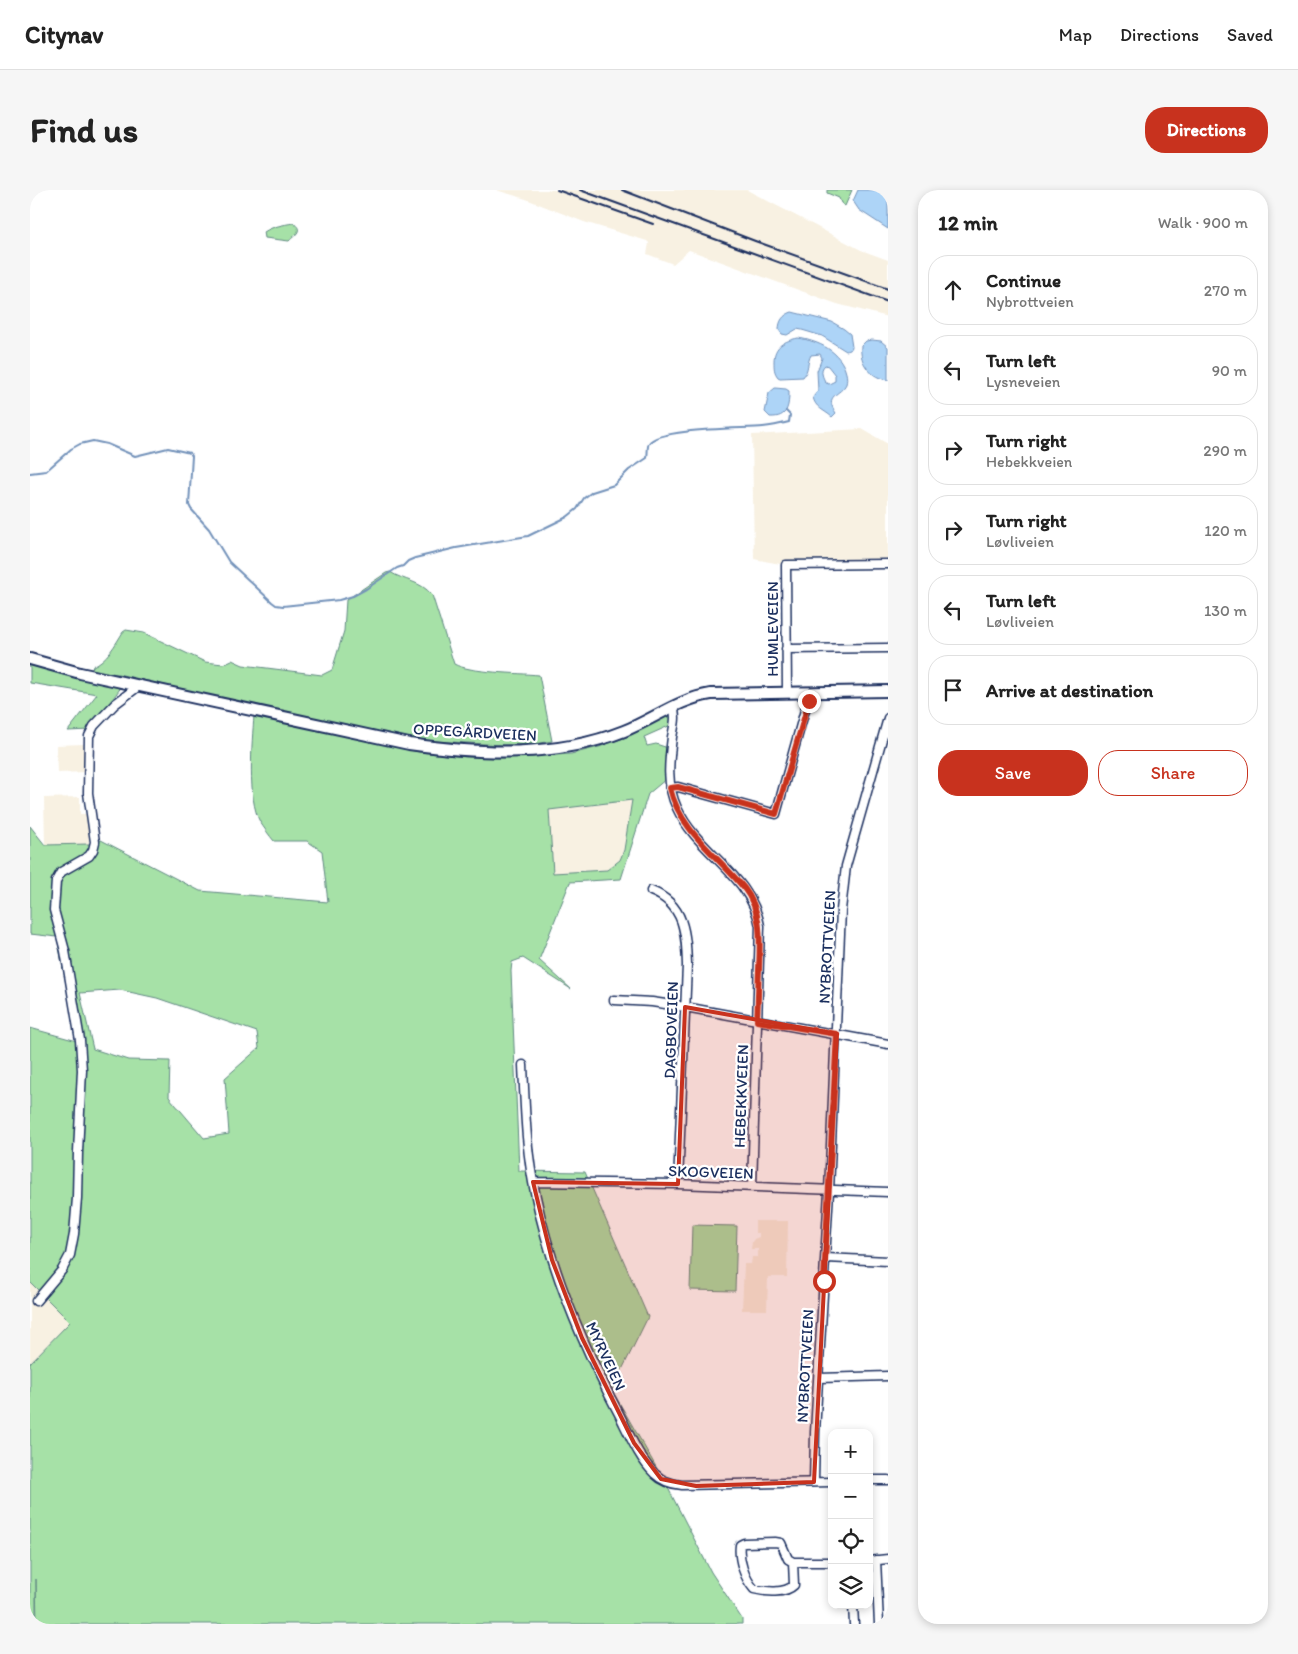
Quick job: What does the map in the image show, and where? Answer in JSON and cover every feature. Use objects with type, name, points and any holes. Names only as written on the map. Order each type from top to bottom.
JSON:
[{"type":"main road","name":"OPPEGÅRDVEIEN","points":[[30,659],[80,673],[326,728],[409,744],[456,750],[502,752],[555,750],[597,740],[624,731],[691,698],[711,694],[888,691]]},
{"type":"street","name":"HUMLEVEIEN","points":[[786,692],[786,565],[888,564]]},
{"type":"street","points":[[786,649],[888,648]]},
{"type":"street","points":[[36,1301],[62,1270],[70,1255],[77,1198],[82,1070],[80,1040],[65,951],[54,910],[56,882],[61,872],[88,856],[93,850],[95,842],[88,793],[89,736],[94,726],[115,704],[140,685]]},
{"type":"street","points":[[670,788],[678,787],[776,814],[810,692]]},
{"type":"street","name":"HEBEKKVEIEN","points":[[673,706],[675,717],[669,764],[670,788],[676,808],[699,840],[744,888],[757,912],[760,932],[752,1187]]},
{"type":"street","name":"NYBROTTVEIEN","points":[[814,1482],[815,1432],[830,1190],[841,910],[846,866],[888,718]]},
{"type":"street","name":"DAGBOVEIEN","points":[[651,891],[669,901],[676,910],[683,924],[686,940],[687,965],[678,1184]]},
{"type":"street","points":[[614,1000],[652,1002],[685,1007],[888,1044]]},
{"type":"street","name":"MYRVEIEN","points":[[523,1065],[528,1149],[533,1182],[552,1260],[575,1322],[626,1428],[652,1472],[664,1481],[682,1485],[828,1482]]},
{"type":"street","name":"SKOGVEIEN","points":[[533,1182],[678,1184],[888,1192]]},
{"type":"street","points":[[826,1258],[888,1261]]},
{"type":"street","points":[[819,1378],[888,1376]]},
{"type":"street","points":[[873,1480],[888,1480]]},
{"type":"street","points":[[794,1562],[794,1585],[792,1588],[783,1591],[754,1590],[744,1573],[740,1558],[740,1545],[744,1543],[781,1543],[788,1559],[794,1562],[828,1562]]},
{"type":"street","points":[[873,1561],[888,1559]]},
{"type":"street","points":[[872,1564],[879,1624]]},
{"type":"street","points":[[853,1609],[854,1624]]},
{"type":"highlighted area","points":[[685,1007],[837,1034],[814,1482],[696,1486],[661,1479],[634,1443],[582,1338],[552,1260],[533,1182],[678,1184]]},
{"type":"shaded area","points":[[496,190],[747,190],[861,250],[888,260],[888,317],[837,304],[689,250],[673,264],[647,254],[649,243],[647,241],[584,222],[526,199]]},
{"type":"shaded area","points":[[862,429],[888,444],[888,564],[786,565],[754,559],[752,435]]},
{"type":"shaded area","points":[[85,744],[87,772],[57,773],[56,745]]},
{"type":"shaded area","points":[[80,797],[80,814],[88,814],[89,844],[45,845],[44,798]]},
{"type":"shaded area","points":[[633,800],[624,850],[620,860],[607,870],[553,874],[548,810]]},
{"type":"shaded area","points":[[755,1221],[788,1221],[787,1277],[768,1277],[767,1310],[742,1310],[744,1264],[751,1264],[752,1257],[758,1257],[758,1249],[751,1249],[754,1239],[759,1237],[759,1233],[755,1233]]},
{"type":"shaded area","points":[[30,1282],[71,1322],[30,1363]]},
{"type":"green space","points":[[827,190],[852,190],[845,206],[839,198],[827,193]]},
{"type":"green space","points":[[293,223],[298,230],[289,241],[265,238],[264,232],[267,230]]},
{"type":"green space","points":[[390,572],[418,584],[432,595],[454,664],[482,671],[539,675],[552,741],[535,744],[502,745],[419,740],[305,718],[118,674],[94,671],[92,669],[93,666],[107,656],[126,630],[144,633],[205,662],[223,664],[232,660],[243,665],[322,675],[332,670],[344,631],[346,600]]},
{"type":"green space","points":[[30,662],[122,686],[90,730],[68,731],[97,694],[30,683]]},
{"type":"green space","points":[[671,714],[671,725],[644,737],[647,746],[656,744],[668,748],[666,779],[648,794],[621,879],[570,882],[539,960],[571,989],[523,958],[512,962],[519,1171],[585,1172],[648,1317],[612,1390],[667,1486],[711,1572],[742,1619],[742,1624],[37,1624],[36,1579],[36,1624],[30,1624],[30,1363],[70,1322],[30,1282],[30,1028],[77,1041],[57,937],[30,934],[30,826],[45,845],[89,844],[101,840],[200,891],[328,902],[322,851],[307,841],[274,841],[260,822],[256,812],[252,785],[254,716],[419,752],[466,757],[501,758],[571,754],[599,747],[629,736]],"holes":[[[632,800],[624,850],[620,860],[607,870],[553,873],[549,810]],[[120,990],[157,998],[257,1032],[259,1048],[225,1078],[229,1134],[204,1138],[169,1097],[170,1061],[128,1060],[93,1049],[80,993]]]},
{"type":"green space","points":[[692,1225],[737,1226],[735,1291],[690,1290]]},
{"type":"water","points":[[858,190],[888,190],[888,229],[859,210],[853,201]]},
{"type":"water","points":[[792,312],[832,322],[844,329],[850,334],[852,347],[846,351],[822,336],[797,329],[787,335],[782,334],[779,330],[781,321]]},
{"type":"water","points":[[793,339],[806,339],[828,348],[843,365],[847,376],[846,383],[844,388],[832,399],[832,407],[836,413],[832,417],[818,406],[813,397],[818,391],[817,371],[822,358],[820,354],[811,355],[803,377],[780,378],[776,373],[774,356],[778,348]],"holes":[[[825,365],[835,375],[835,381],[829,384],[826,383],[822,372],[823,367]]]},
{"type":"water","points":[[866,341],[881,341],[888,347],[888,380],[871,373],[864,364],[861,346]]},
{"type":"water","points":[[775,388],[789,391],[789,402],[784,413],[776,417],[770,417],[765,412],[769,393]]},
{"type":"waterway","points":[[30,473],[46,471],[71,449],[80,444],[93,441],[107,444],[135,456],[168,448],[190,453],[192,456],[189,505],[191,509],[209,529],[229,562],[272,602],[283,606],[339,600],[353,596],[415,558],[456,548],[528,536],[567,517],[592,492],[614,485],[629,470],[647,458],[648,444],[656,438],[684,432],[763,427],[780,424],[789,422],[790,415],[786,411]]},
{"type":"railway","points":[[557,190],[653,224]]},
{"type":"railway","points":[[580,190],[888,302]]},
{"type":"railway","points":[[622,190],[888,289]]},
{"type":"route","points":[[809,701],[776,814],[678,787],[670,788],[676,808],[685,823],[736,878],[750,897],[757,912],[760,932],[757,1021],[837,1034],[824,1281]]}]
